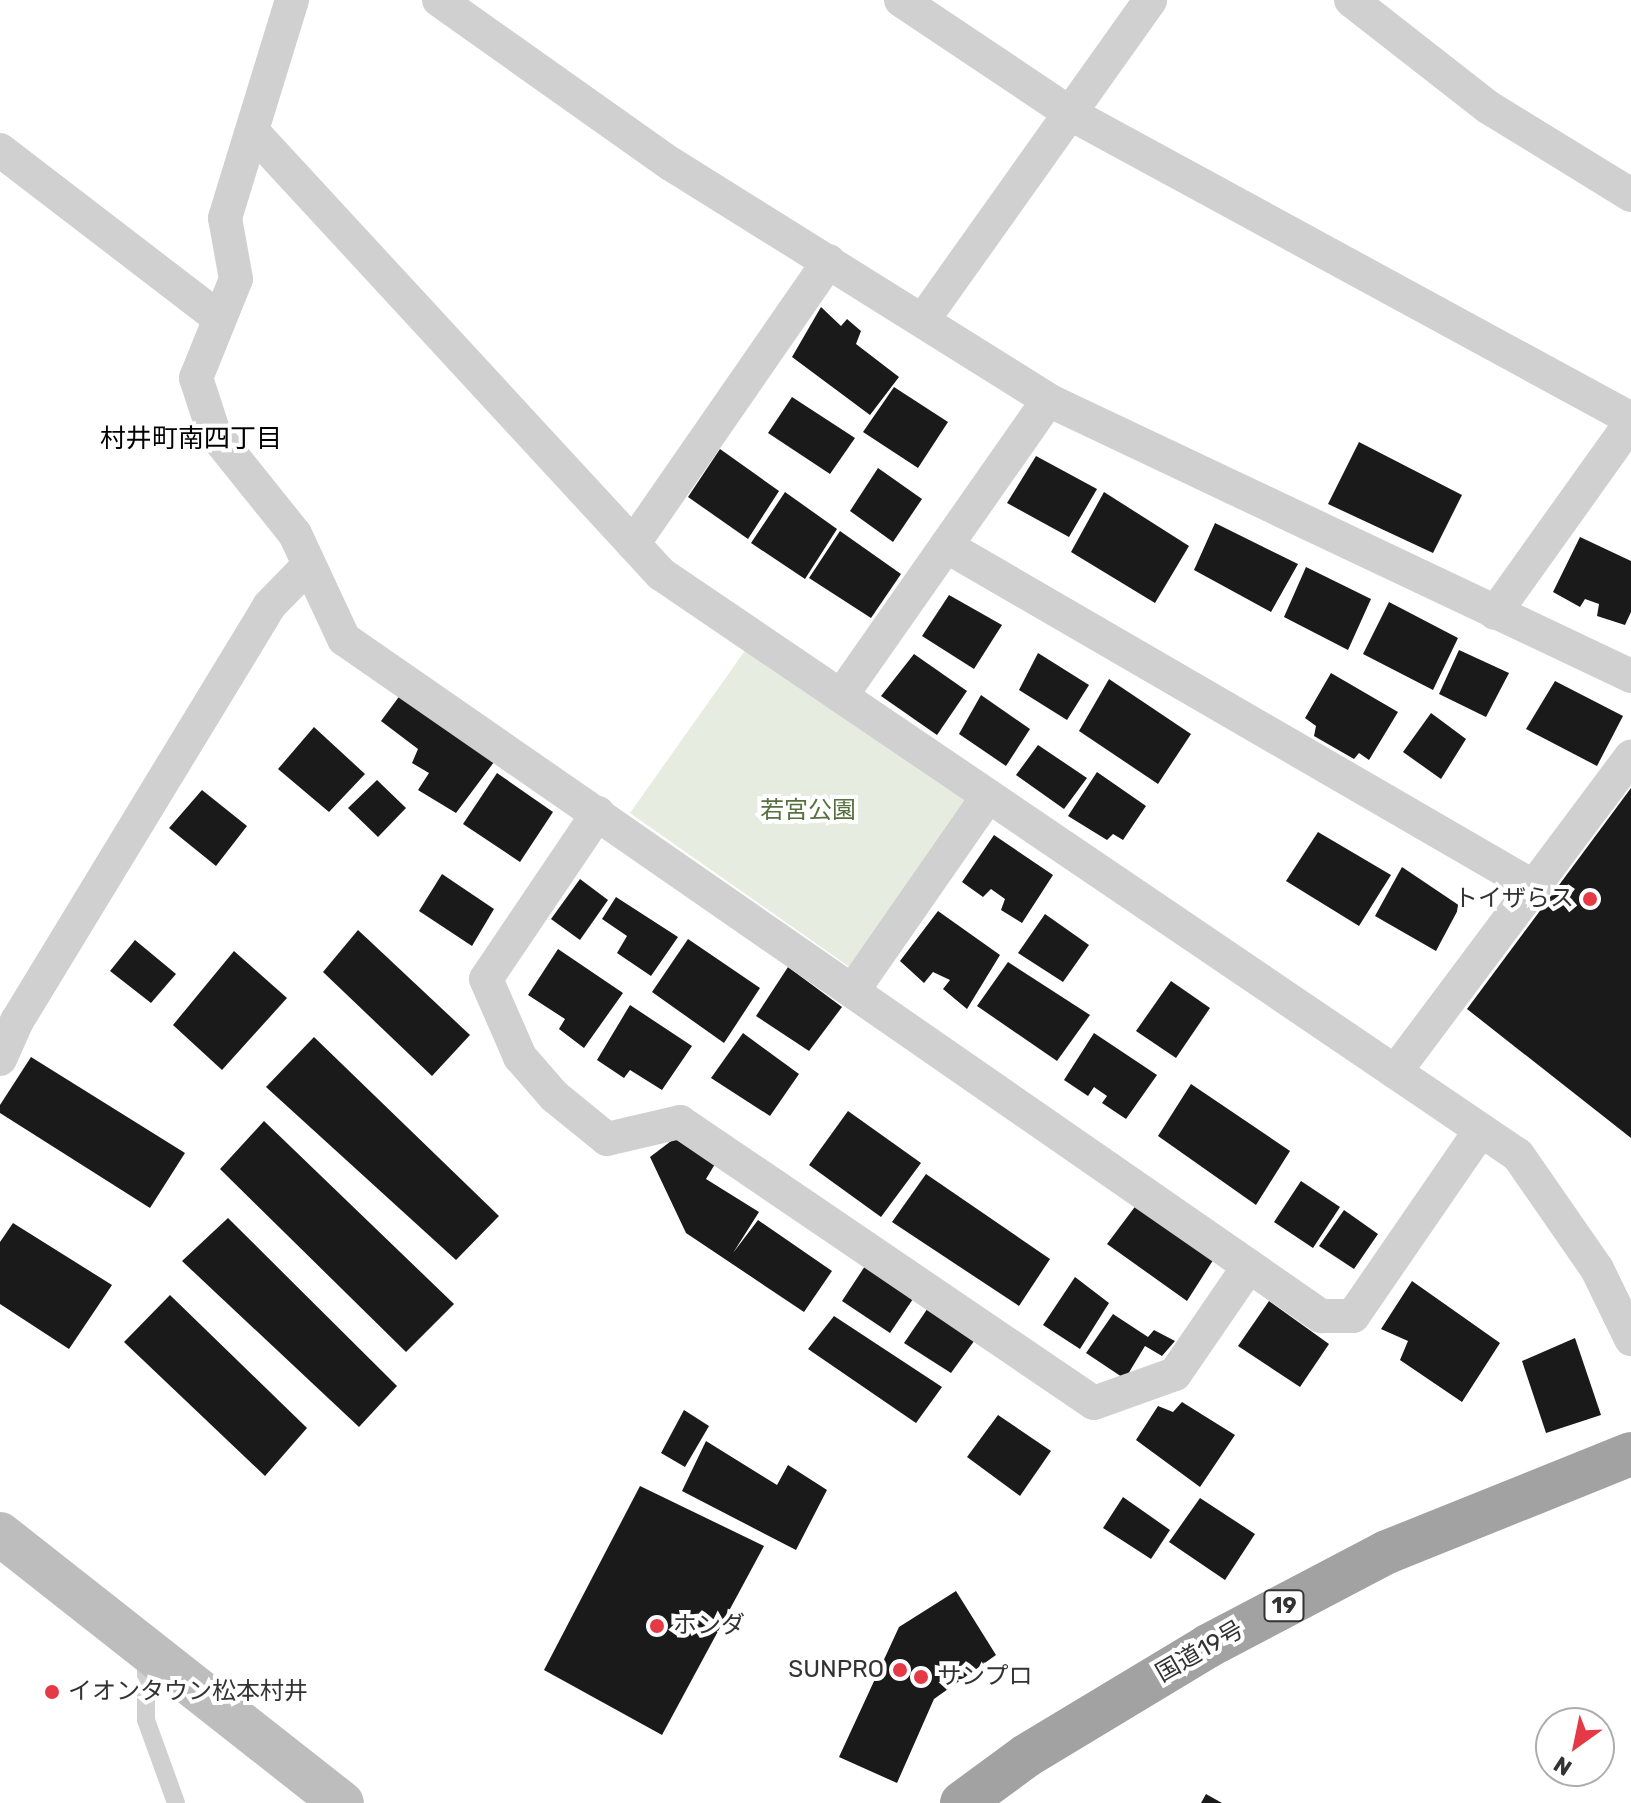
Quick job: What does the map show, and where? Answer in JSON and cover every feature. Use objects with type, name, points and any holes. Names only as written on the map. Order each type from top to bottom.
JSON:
[{"type":"highway","name":"国道19号","points":[[962,1803],[1026,1756],[1208,1646],[1387,1552],[1631,1454]]},
{"type":"main road","points":[[0,1534],[342,1803]]},
{"type":"street","points":[[292,0],[225,218],[236,279],[196,378],[214,433],[295,534],[307,567],[344,639],[854,989],[1321,1316],[1353,1316],[1480,1131]]},
{"type":"street","points":[[439,0],[671,164],[1048,400],[1631,676]]},
{"type":"street","points":[[901,0],[1071,114],[1631,420],[1495,613]]},
{"type":"street","points":[[923,320],[1150,0]]},
{"type":"street","points":[[1351,0],[1488,107],[1631,195]]},
{"type":"street","points":[[253,132],[661,574],[1518,1155],[1597,1269],[1631,1339]]},
{"type":"street","points":[[0,150],[219,318]]},
{"type":"street","points":[[633,544],[829,261]]},
{"type":"street","points":[[841,696],[1048,400]]},
{"type":"street","points":[[946,546],[1534,887]]},
{"type":"street","points":[[0,1059],[17,1021],[269,606],[307,567]]},
{"type":"street","points":[[1395,1072],[1631,757]]},
{"type":"street","points":[[854,989],[988,796]]},
{"type":"street","points":[[598,813],[486,979],[520,1057],[554,1096],[607,1139],[680,1122],[1094,1403],[1175,1374],[1249,1266]]},
{"type":"lane","points":[[145,1651],[146,1720],[176,1803]]},
{"type":"green space","name":"若宮公園","points":[[749,645],[972,796],[851,968],[630,813]]},
{"type":"building","points":[[821,307],[841,326],[847,319],[861,331],[856,344],[899,377],[870,415],[792,357]]},
{"type":"building","points":[[894,387],[948,422],[918,468],[863,432]]},
{"type":"building","points":[[792,397],[855,438],[830,474],[768,433]]},
{"type":"building","points":[[1359,442],[1462,495],[1433,553],[1328,504]]},
{"type":"building","points":[[720,449],[779,491],[748,539],[688,497]]},
{"type":"building","points":[[1036,456],[1097,489],[1069,537],[1007,503]]},
{"type":"building","points":[[878,468],[922,499],[893,542],[850,511]]},
{"type":"building","points":[[785,492],[837,529],[805,579],[751,543]]},
{"type":"building","points":[[1104,492],[1189,546],[1155,603],[1071,552]]},
{"type":"building","points":[[1215,523],[1298,564],[1271,612],[1194,570]]},
{"type":"building","points":[[840,531],[901,574],[871,618],[809,578]]},
{"type":"building","points":[[1580,537],[1631,561],[1631,612],[1625,625],[1597,616],[1599,604],[1585,599],[1580,607],[1553,592]]},
{"type":"building","points":[[1306,567],[1371,599],[1348,650],[1284,617]]},
{"type":"building","points":[[949,595],[1002,625],[974,669],[922,636]]},
{"type":"building","points":[[1389,602],[1458,638],[1433,690],[1363,654]]},
{"type":"building","points":[[1459,650],[1509,673],[1486,717],[1439,694]]},
{"type":"building","points":[[1038,653],[1089,685],[1067,720],[1019,690]]},
{"type":"building","points":[[914,654],[967,691],[937,735],[881,696]]},
{"type":"building","points":[[1331,673],[1398,712],[1369,760],[1359,753],[1354,759],[1314,736],[1316,726],[1305,718]]},
{"type":"building","points":[[1109,679],[1191,734],[1158,784],[1079,731]]},
{"type":"building","points":[[1555,681],[1623,716],[1597,766],[1526,729]]},
{"type":"building","points":[[401,694],[497,758],[456,813],[418,790],[429,773],[412,763],[418,749],[381,721]]},
{"type":"building","points":[[981,695],[1030,729],[1006,766],[959,734]]},
{"type":"building","points":[[1431,713],[1466,739],[1441,779],[1403,752]]},
{"type":"building","points":[[314,727],[365,774],[329,812],[278,769]]},
{"type":"building","points":[[1038,745],[1087,778],[1064,809],[1016,775]]},
{"type":"building","points":[[1097,772],[1146,806],[1123,840],[1113,834],[1107,840],[1068,816]]},
{"type":"building","points":[[497,773],[553,812],[520,862],[463,824]]},
{"type":"building","points":[[377,780],[406,808],[378,837],[348,808]]},
{"type":"building","name":"トイザらス","points":[[1631,788],[1631,1138],[1467,1009]]},
{"type":"building","points":[[202,790],[247,826],[216,866],[169,828]]},
{"type":"building","points":[[1318,832],[1391,875],[1359,926],[1286,881]]},
{"type":"building","points":[[994,835],[1053,875],[1022,923],[1001,910],[1005,899],[991,889],[983,897],[962,882]]},
{"type":"building","points":[[1402,867],[1460,906],[1436,951],[1375,916]]},
{"type":"building","points":[[442,874],[494,909],[472,946],[419,911]]},
{"type":"building","points":[[580,879],[608,900],[580,940],[551,919]]},
{"type":"building","points":[[616,897],[678,937],[651,976],[617,953],[627,936],[602,919]]},
{"type":"building","points":[[938,911],[1000,955],[967,1009],[943,989],[950,980],[933,972],[924,983],[900,961]]},
{"type":"building","points":[[1045,914],[1089,945],[1063,982],[1018,953]]},
{"type":"building","points":[[358,930],[470,1035],[432,1076],[323,972]]},
{"type":"building","points":[[688,939],[760,988],[724,1043],[652,992]]},
{"type":"building","points":[[135,940],[176,974],[151,1003],[110,971]]},
{"type":"building","points":[[558,949],[623,993],[584,1048],[559,1029],[565,1019],[528,995]]},
{"type":"building","points":[[234,951],[287,998],[222,1070],[173,1025]]},
{"type":"building","points":[[1008,962],[1090,1015],[1057,1061],[977,1006]]},
{"type":"building","points":[[788,967],[842,1007],[809,1051],[756,1016]]},
{"type":"building","points":[[1171,981],[1210,1008],[1176,1058],[1136,1031]]},
{"type":"building","points":[[630,1005],[692,1046],[662,1090],[630,1070],[624,1078],[597,1060]]},
{"type":"building","points":[[743,1033],[799,1074],[770,1116],[711,1078]]},
{"type":"building","points":[[1094,1033],[1157,1075],[1126,1119],[1102,1103],[1107,1096],[1094,1087],[1088,1096],[1064,1080]]},
{"type":"building","points":[[314,1037],[499,1216],[456,1260],[266,1087]]},
{"type":"building","points":[[31,1057],[185,1153],[150,1208],[0,1113],[0,1105]]},
{"type":"building","points":[[1191,1084],[1290,1151],[1256,1205],[1158,1136]]},
{"type":"building","points":[[848,1111],[921,1163],[881,1217],[809,1165]]},
{"type":"building","points":[[264,1121],[454,1304],[406,1352],[220,1169]]},
{"type":"building","points":[[683,1132],[718,1159],[706,1179],[759,1212],[733,1253],[758,1220],[832,1271],[804,1312],[686,1233],[650,1157]]},
{"type":"building","points":[[926,1174],[1050,1259],[1019,1306],[892,1222]]},
{"type":"building","points":[[1301,1181],[1340,1207],[1313,1248],[1274,1222]]},
{"type":"building","points":[[1140,1200],[1217,1254],[1187,1301],[1107,1244]]},
{"type":"building","points":[[1344,1210],[1378,1234],[1354,1269],[1319,1246]]},
{"type":"building","points":[[228,1218],[397,1386],[359,1427],[182,1261]]},
{"type":"building","points":[[13,1223],[112,1285],[69,1349],[0,1304],[0,1242]]},
{"type":"building","points":[[867,1263],[915,1296],[890,1333],[842,1301]]},
{"type":"building","points":[[1075,1277],[1109,1303],[1080,1349],[1043,1325]]},
{"type":"building","points":[[1412,1281],[1500,1343],[1462,1402],[1400,1360],[1408,1341],[1381,1329]]},
{"type":"building","points":[[170,1295],[307,1428],[265,1476],[124,1342]]},
{"type":"building","points":[[1269,1301],[1329,1344],[1300,1387],[1238,1346]]},
{"type":"building","points":[[930,1305],[977,1337],[951,1373],[904,1343]]},
{"type":"building","points":[[1113,1314],[1148,1337],[1154,1330],[1175,1341],[1162,1356],[1145,1346],[1125,1379],[1086,1353]]},
{"type":"building","points":[[834,1316],[942,1387],[916,1423],[808,1349]]},
{"type":"building","points":[[1575,1338],[1601,1415],[1546,1433],[1522,1361]]},
{"type":"building","points":[[1182,1402],[1235,1435],[1200,1487],[1136,1440],[1158,1406],[1173,1412]]},
{"type":"building","points":[[684,1410],[709,1426],[685,1467],[661,1453]]},
{"type":"building","points":[[998,1415],[1051,1451],[1020,1496],[967,1457]]},
{"type":"building","points":[[706,1441],[777,1485],[788,1465],[827,1490],[796,1550],[682,1491]]},
{"type":"building","points":[[640,1486],[764,1546],[662,1735],[544,1670]]},
{"type":"building","points":[[1123,1497],[1170,1530],[1151,1559],[1103,1528]]},
{"type":"building","points":[[1200,1498],[1255,1534],[1225,1580],[1169,1542]]},
{"type":"building","name":"サンプロ","points":[[956,1591],[996,1655],[934,1699],[897,1783],[839,1757],[899,1627]]},
{"type":"building","points":[[1206,1794],[1222,1803],[1201,1803]]},
{"type":"place","name":"トイザらス","points":[[1590,899]]},
{"type":"place","name":"ホンダ","points":[[657,1626]]},
{"type":"place","name":"SUNPRO","points":[[900,1670]]},
{"type":"place","name":"サンプロ","points":[[921,1677]]},
{"type":"place","name":"イオンタウン松本村井","points":[[52,1692]]},
{"type":"district","name":"村井町南四丁目","points":[[191,439]]}]
